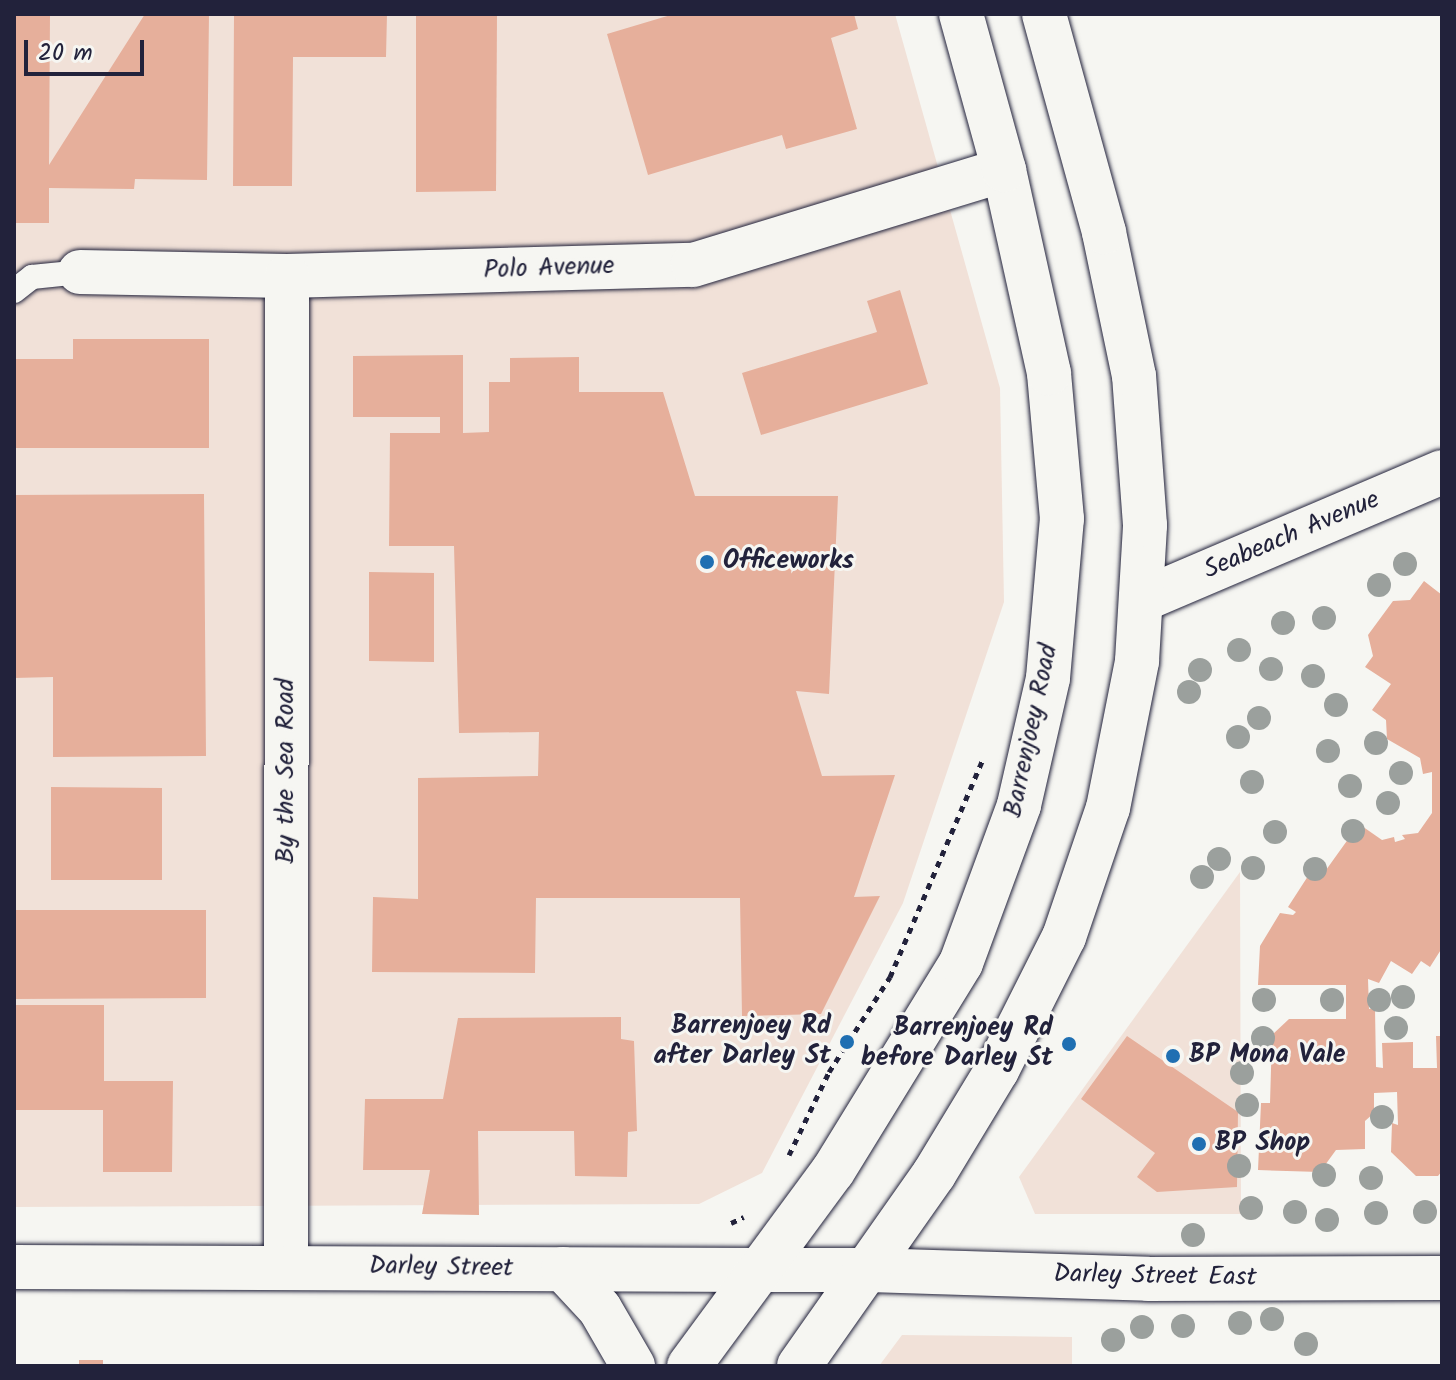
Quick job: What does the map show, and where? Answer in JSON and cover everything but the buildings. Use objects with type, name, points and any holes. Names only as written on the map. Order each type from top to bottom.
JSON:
[{"type":"main road","name":"Barrenjoey Road","points":[[689,1366],[833,1171],[961,963],[1019,805],[1035,735],[1058,584],[1058,450],[1049,373],[1004,170],[961,14]]},
{"type":"main road","points":[[799,1366],[869,1270],[997,1070],[1064,937],[1108,808],[1137,661],[1145,525],[1134,376],[1104,232],[1044,14]]},
{"type":"main road","name":"Polo Avenue","points":[[80,272],[287,276],[693,265],[1004,170]]},
{"type":"main road","name":"By the Sea Road","points":[[286,1267],[287,276]]},
{"type":"main road","name":"Seabeach Avenue","points":[[1142,600],[1442,472]]},
{"type":"main road","name":"Darley Street","points":[[14,1267],[869,1270]]},
{"type":"main road","points":[[563,1269],[600,1309],[633,1366]]},
{"type":"main road","name":"Darley Street East","points":[[869,1270],[1148,1279],[1442,1278]]},
{"type":"lane","points":[[14,291],[32,277],[80,272]]},
{"type":"path","points":[[786,1161],[829,1072],[890,977],[985,753]]},
{"type":"path","points":[[731,1223],[750,1214]]},
{"type":"shaded area","points":[[14,14],[895,14],[1000,388],[1004,602],[903,903],[762,1173],[699,1204],[14,1207]]},
{"type":"shaded area","name":"BP Mona Vale","points":[[1240,872],[1241,1214],[1035,1214],[1019,1177]]},
{"type":"shaded area","points":[[902,1335],[1072,1337],[1072,1366],[879,1366]]},
{"type":"place","name":"Officeworks","points":[[707,562]]},
{"type":"place","name":"Barrenjoey Rd after Darley St","points":[[847,1042]]},
{"type":"place","name":"Barrenjoey Rd before Darley St","points":[[1069,1044]]},
{"type":"place","name":"BP Mona Vale","points":[[1173,1056]]},
{"type":"place","name":"BP Shop","points":[[1199,1144]]}]
